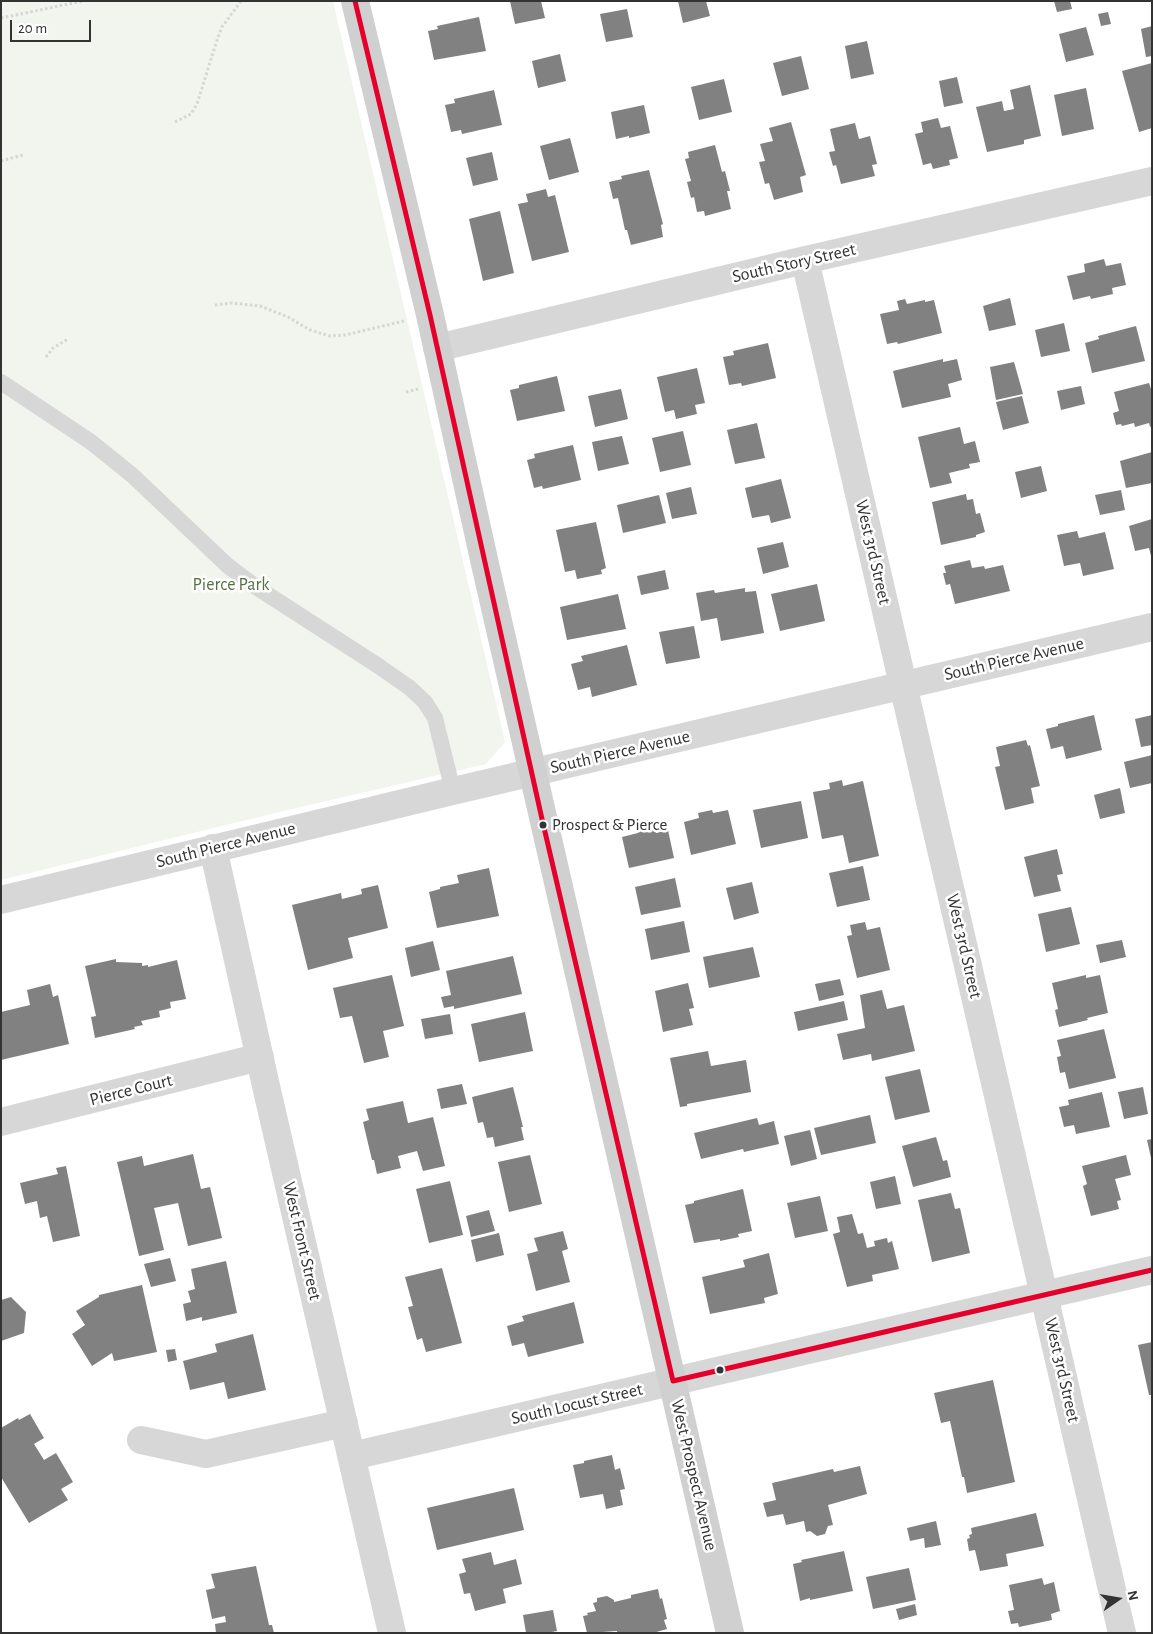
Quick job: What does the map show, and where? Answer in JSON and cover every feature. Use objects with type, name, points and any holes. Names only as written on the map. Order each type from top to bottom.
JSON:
[{"type":"main road","name":"West Prospect Avenue","points":[[356,1],[730,1633]]},
{"type":"street","name":"South Story Street","points":[[437,348],[805,260],[1152,181]]},
{"type":"street","name":"West 3rd Street","points":[[805,260],[1122,1633]]},
{"type":"street","name":"South Pierce Avenue","points":[[1,900],[453,790],[1152,627]]},
{"type":"street","name":"West Front Street","points":[[213,848],[392,1633]]},
{"type":"street","name":"Pierce Court","points":[[1,1122],[260,1057]]},
{"type":"street","name":"South Locust Street","points":[[352,1456],[1152,1270]]},
{"type":"street","points":[[141,1440],[206,1454],[344,1423]]},
{"type":"lane","points":[[1,382],[91,442],[132,475],[228,566],[278,602],[410,688],[425,702],[435,718],[453,790]]},
{"type":"path","points":[[1,18],[84,1]]},
{"type":"path","points":[[175,122],[191,114],[197,104],[222,27],[241,1]]},
{"type":"path","points":[[1,161],[23,155]]},
{"type":"path","points":[[215,305],[232,303],[260,306],[288,317],[310,330],[330,336],[345,335],[405,321]]},
{"type":"path","points":[[46,357],[53,348],[68,339]]},
{"type":"path","points":[[406,392],[422,388]]},
{"type":"green space","name":"Pierce Park","points":[[1,1],[333,1],[505,742],[486,764],[1,880]]},
{"type":"building","points":[[510,1],[541,1],[545,18],[515,24]]},
{"type":"building","points":[[678,1],[706,1],[710,16],[683,23]]},
{"type":"building","points":[[1054,1],[1070,1],[1072,9],[1057,12]]},
{"type":"building","points":[[627,9],[633,37],[606,42],[600,14]]},
{"type":"building","points":[[1108,12],[1111,24],[1101,26],[1098,14]]},
{"type":"building","points":[[479,17],[486,51],[434,60],[428,31],[438,29],[437,26]]},
{"type":"building","points":[[1152,26],[1152,56],[1146,57],[1141,29]]},
{"type":"building","points":[[1086,27],[1094,55],[1066,62],[1059,34]]},
{"type":"building","points":[[867,41],[874,74],[851,79],[845,46]]},
{"type":"building","points":[[560,54],[566,81],[538,88],[532,61]]},
{"type":"building","points":[[801,56],[809,89],[782,96],[773,63]]},
{"type":"building","points":[[1152,63],[1152,128],[1139,132],[1122,71]]},
{"type":"building","points":[[957,77],[963,103],[944,107],[939,81]]},
{"type":"building","points":[[724,79],[732,112],[699,120],[691,87]]},
{"type":"building","points":[[1030,85],[1041,136],[1024,140],[1024,144],[987,152],[976,107],[1002,101],[1004,111],[1014,109],[1010,90]]},
{"type":"building","points":[[1086,88],[1094,129],[1062,136],[1054,95]]},
{"type":"building","points":[[494,90],[502,125],[462,134],[461,130],[451,132],[445,105],[455,103],[454,99]]},
{"type":"building","points":[[644,105],[650,133],[616,139],[611,112]]},
{"type":"building","points":[[938,118],[941,128],[950,126],[958,158],[949,160],[950,165],[933,169],[931,163],[923,165],[915,134],[923,132],[921,122]]},
{"type":"building","points":[[791,122],[806,175],[800,177],[803,192],[774,200],[769,183],[765,184],[759,162],[765,161],[760,144],[773,141],[769,128]]},
{"type":"building","points":[[855,123],[859,139],[870,136],[877,164],[872,165],[875,176],[841,184],[836,165],[833,166],[829,152],[835,151],[830,129]]},
{"type":"building","points":[[570,138],[579,172],[549,180],[540,146]]},
{"type":"building","points":[[715,145],[722,172],[725,171],[730,191],[727,191],[731,209],[705,216],[704,211],[697,212],[694,197],[691,198],[687,182],[691,181],[685,159],[689,158],[688,152]]},
{"type":"building","points":[[492,152],[498,180],[473,186],[466,158]]},
{"type":"building","points":[[649,170],[663,224],[661,225],[663,237],[631,245],[627,230],[625,230],[618,198],[613,199],[609,182],[622,179],[621,176]]},
{"type":"building","points":[[546,189],[548,197],[555,195],[569,252],[532,261],[518,204],[528,202],[526,194]]},
{"type":"building","points":[[500,211],[514,273],[483,281],[469,219]]},
{"type":"building","points":[[1104,259],[1106,266],[1121,263],[1126,285],[1112,288],[1113,294],[1091,299],[1090,296],[1073,300],[1067,276],[1085,272],[1084,264]]},
{"type":"building","points":[[1010,298],[1016,325],[989,331],[983,306]]},
{"type":"building","points":[[905,299],[907,304],[934,300],[942,333],[898,344],[897,342],[887,344],[880,314],[899,310],[897,301]]},
{"type":"building","points":[[1064,323],[1070,351],[1041,357],[1035,330]]},
{"type":"building","points":[[1136,326],[1145,361],[1092,373],[1085,343],[1099,339],[1098,336]]},
{"type":"building","points":[[768,343],[776,378],[742,386],[741,383],[729,385],[723,357],[734,355],[733,351]]},
{"type":"building","points":[[943,359],[943,362],[957,359],[962,380],[948,384],[951,397],[902,408],[893,371]]},
{"type":"building","points":[[1014,362],[1023,394],[996,400],[990,367]]},
{"type":"building","points":[[697,368],[705,403],[695,405],[697,414],[676,419],[674,410],[665,412],[657,377]]},
{"type":"building","points":[[557,376],[565,411],[517,421],[510,390],[519,388],[519,385]]},
{"type":"building","points":[[1149,383],[1152,392],[1152,426],[1150,427],[1149,423],[1135,427],[1134,423],[1122,426],[1121,424],[1116,425],[1113,413],[1119,411],[1114,392]]},
{"type":"building","points":[[1081,386],[1085,404],[1061,410],[1057,391]]},
{"type":"building","points":[[621,389],[628,419],[595,427],[588,396]]},
{"type":"building","points":[[1022,396],[1029,423],[1003,430],[996,402]]},
{"type":"building","points":[[757,423],[765,458],[735,464],[727,430]]},
{"type":"building","points":[[960,427],[964,444],[975,441],[980,462],[969,464],[970,468],[949,473],[952,483],[930,488],[918,437]]},
{"type":"building","points":[[683,431],[691,465],[660,472],[652,438]]},
{"type":"building","points":[[622,436],[629,464],[598,471],[592,442]]},
{"type":"building","points":[[573,445],[581,480],[543,489],[542,486],[534,488],[527,460],[535,458],[534,454]]},
{"type":"building","points":[[1152,452],[1152,483],[1126,488],[1120,461]]},
{"type":"building","points":[[1041,466],[1047,491],[1021,498],[1015,472]]},
{"type":"building","points":[[781,479],[791,518],[771,523],[769,515],[752,518],[745,488]]},
{"type":"building","points":[[691,487],[697,514],[672,519],[666,493]]},
{"type":"building","points":[[1121,490],[1125,510],[1100,515],[1095,495]]},
{"type":"building","points":[[966,494],[967,500],[973,499],[976,514],[980,513],[985,532],[976,535],[976,537],[941,545],[932,502]]},
{"type":"building","points":[[659,495],[666,523],[623,533],[617,505]]},
{"type":"building","points":[[1152,519],[1151,556],[1149,548],[1135,551],[1129,526]]},
{"type":"building","points":[[596,522],[606,568],[601,570],[602,574],[577,579],[575,570],[565,572],[556,530]]},
{"type":"building","points":[[1077,531],[1079,538],[1105,532],[1114,569],[1083,576],[1080,563],[1064,566],[1057,535]]},
{"type":"building","points":[[783,542],[789,567],[763,574],[757,548]]},
{"type":"building","points":[[970,560],[972,568],[984,566],[985,569],[1003,565],[1010,591],[955,604],[950,584],[946,585],[943,573],[946,573],[944,566]]},
{"type":"building","points":[[665,570],[669,589],[641,595],[637,576]]},
{"type":"building","points":[[817,584],[825,621],[780,631],[771,594]]},
{"type":"building","points":[[745,588],[745,592],[756,591],[764,633],[721,641],[717,618],[701,621],[696,593],[714,590],[715,593]]},
{"type":"building","points":[[618,594],[626,629],[567,640],[560,607]]},
{"type":"building","points":[[694,626],[700,658],[666,664],[659,632]]},
{"type":"building","points":[[627,645],[637,685],[592,697],[590,687],[578,690],[571,664],[583,661],[581,656]]},
{"type":"building","points":[[1094,715],[1102,750],[1066,759],[1063,746],[1051,749],[1046,729]]},
{"type":"building","points":[[1152,715],[1152,745],[1141,747],[1135,719]]},
{"type":"building","points":[[1026,740],[1028,746],[1030,745],[1040,786],[1031,788],[1034,803],[1005,810],[995,767],[1000,766],[996,747]]},
{"type":"building","points":[[1152,755],[1152,783],[1130,788],[1124,762]]},
{"type":"building","points":[[842,780],[843,786],[863,781],[879,856],[849,863],[843,835],[822,839],[813,792],[830,789],[829,783]]},
{"type":"building","points":[[1120,788],[1125,813],[1100,819],[1094,795]]},
{"type":"building","points":[[801,801],[808,838],[761,848],[753,810]]},
{"type":"building","points":[[712,810],[713,813],[728,810],[736,844],[691,855],[684,822],[699,818],[698,813]]},
{"type":"building","points":[[654,822],[656,833],[668,830],[674,858],[629,868],[622,837],[638,833],[636,826]]},
{"type":"building","points":[[1057,849],[1063,874],[1057,875],[1061,891],[1034,897],[1024,857]]},
{"type":"building","points":[[863,866],[870,900],[837,907],[829,873]]},
{"type":"building","points":[[489,868],[499,916],[437,928],[429,892],[440,889],[440,887],[459,883],[457,875]]},
{"type":"building","points":[[675,878],[681,907],[641,915],[635,887]]},
{"type":"building","points":[[752,882],[759,913],[734,920],[726,888]]},
{"type":"building","points":[[378,885],[388,928],[348,938],[353,958],[308,970],[292,905],[341,893],[342,899],[362,894],[361,889]]},
{"type":"building","points":[[1071,907],[1080,944],[1046,952],[1038,914]]},
{"type":"building","points":[[684,921],[690,952],[651,960],[645,929]]},
{"type":"building","points":[[865,922],[867,930],[880,927],[890,970],[857,978],[847,936],[852,935],[850,925]]},
{"type":"building","points":[[1122,940],[1126,957],[1100,963],[1096,945]]},
{"type":"building","points":[[433,941],[440,970],[411,977],[405,948]]},
{"type":"building","points":[[753,947],[760,977],[709,988],[703,957]]},
{"type":"building","points":[[513,956],[522,994],[454,1009],[454,1006],[444,1008],[441,997],[451,995],[446,971]]},
{"type":"building","points":[[116,959],[116,962],[142,963],[142,966],[148,965],[148,967],[177,960],[186,999],[170,1002],[171,1008],[159,1011],[160,1017],[141,1021],[143,1025],[134,1027],[135,1029],[95,1038],[91,1017],[96,1016],[85,966]]},
{"type":"building","points":[[392,975],[404,1026],[383,1031],[389,1057],[364,1063],[352,1016],[340,1018],[333,988]]},
{"type":"building","points":[[1086,975],[1086,978],[1100,975],[1108,1013],[1059,1027],[1055,1010],[1058,1009],[1052,983]]},
{"type":"building","points":[[840,979],[844,995],[819,1001],[815,984]]},
{"type":"building","points":[[688,983],[694,1008],[689,1009],[693,1025],[663,1032],[655,991]]},
{"type":"building","points":[[50,984],[53,997],[58,995],[69,1044],[1,1060],[1,1012],[30,1005],[27,990]]},
{"type":"building","points":[[882,990],[887,1009],[904,1005],[915,1051],[872,1061],[871,1054],[843,1060],[837,1034],[865,1028],[860,995]]},
{"type":"building","points":[[844,1001],[848,1020],[798,1031],[794,1012]]},
{"type":"building","points":[[525,1012],[533,1051],[479,1062],[471,1024]]},
{"type":"building","points":[[450,1014],[453,1034],[425,1039],[421,1019]]},
{"type":"building","points":[[1104,1029],[1116,1078],[1069,1089],[1065,1072],[1060,1073],[1057,1057],[1061,1056],[1057,1040]]},
{"type":"building","points":[[708,1051],[711,1066],[746,1060],[751,1092],[680,1107],[670,1058]]},
{"type":"building","points":[[920,1069],[930,1112],[895,1120],[885,1077]]},
{"type":"building","points":[[462,1084],[467,1104],[441,1109],[437,1089]]},
{"type":"building","points":[[513,1087],[523,1127],[521,1127],[524,1140],[495,1147],[493,1137],[487,1138],[483,1122],[478,1123],[472,1097]]},
{"type":"building","points":[[1143,1087],[1148,1114],[1124,1119],[1118,1092]]},
{"type":"building","points":[[1102,1092],[1110,1127],[1076,1134],[1074,1125],[1064,1127],[1059,1107],[1069,1105],[1068,1100]]},
{"type":"building","points":[[403,1101],[408,1123],[433,1117],[445,1166],[423,1171],[417,1151],[398,1156],[401,1168],[377,1174],[363,1122],[369,1120],[366,1109]]},
{"type":"building","points":[[870,1115],[876,1143],[821,1155],[814,1128]]},
{"type":"building","points":[[757,1118],[759,1125],[774,1121],[779,1144],[744,1152],[743,1149],[701,1159],[694,1133]]},
{"type":"building","points":[[810,1130],[817,1159],[791,1166],[784,1136]]},
{"type":"building","points":[[936,1137],[943,1161],[947,1160],[951,1177],[913,1187],[902,1146]]},
{"type":"building","points":[[1152,1139],[1152,1158],[1151,1158],[1147,1140]]},
{"type":"building","points":[[193,1154],[201,1189],[210,1187],[222,1238],[188,1246],[178,1203],[154,1208],[164,1250],[139,1256],[117,1162],[142,1156],[144,1166]]},
{"type":"building","points":[[530,1155],[542,1204],[509,1212],[498,1162]]},
{"type":"building","points":[[1126,1155],[1131,1175],[1115,1179],[1121,1200],[1117,1201],[1119,1209],[1091,1216],[1083,1186],[1087,1184],[1082,1166]]},
{"type":"building","points":[[66,1166],[80,1236],[53,1242],[47,1216],[40,1218],[37,1201],[25,1204],[20,1183],[58,1174],[56,1168]]},
{"type":"building","points":[[895,1176],[901,1204],[876,1209],[870,1182]]},
{"type":"building","points":[[450,1181],[463,1235],[429,1243],[416,1189]]},
{"type":"building","points":[[743,1189],[752,1231],[738,1234],[739,1237],[720,1241],[720,1239],[694,1243],[685,1205]]},
{"type":"building","points":[[951,1193],[955,1209],[960,1208],[970,1253],[932,1262],[918,1200]]},
{"type":"building","points":[[820,1196],[828,1231],[795,1238],[787,1203]]},
{"type":"building","points":[[489,1210],[495,1231],[471,1237],[466,1216]]},
{"type":"building","points":[[852,1214],[858,1234],[863,1233],[867,1248],[875,1246],[874,1241],[887,1238],[888,1243],[892,1241],[899,1269],[872,1275],[873,1281],[847,1287],[833,1234],[840,1232],[837,1217]]},
{"type":"building","points":[[563,1231],[568,1249],[562,1251],[570,1282],[536,1291],[527,1254],[538,1251],[534,1238]]},
{"type":"building","points":[[499,1233],[504,1255],[476,1262],[471,1240]]},
{"type":"building","points":[[769,1253],[778,1294],[764,1298],[765,1303],[710,1314],[702,1277],[745,1267],[743,1260]]},
{"type":"building","points":[[170,1258],[176,1281],[151,1287],[144,1264]]},
{"type":"building","points":[[226,1261],[237,1313],[202,1321],[202,1317],[186,1321],[183,1304],[191,1302],[188,1291],[195,1289],[191,1269]]},
{"type":"building","points":[[442,1268],[462,1343],[426,1352],[422,1338],[417,1340],[408,1307],[413,1306],[405,1277]]},
{"type":"building","points":[[142,1285],[157,1352],[114,1361],[112,1353],[92,1366],[72,1334],[85,1325],[76,1311],[99,1297],[99,1295]]},
{"type":"building","points":[[11,1297],[26,1312],[24,1333],[1,1341],[1,1300]]},
{"type":"building","points":[[574,1302],[584,1343],[528,1357],[524,1343],[512,1346],[507,1326],[524,1321],[522,1316]]},
{"type":"building","points":[[253,1334],[266,1390],[228,1399],[224,1382],[190,1390],[183,1361],[217,1352],[215,1344]]},
{"type":"building","points":[[1152,1342],[1152,1395],[1149,1395],[1138,1345]]},
{"type":"building","points":[[175,1349],[177,1360],[168,1362],[166,1350]]},
{"type":"building","points":[[993,1380],[1015,1482],[967,1493],[950,1421],[941,1423],[934,1393]]},
{"type":"building","points":[[30,1414],[44,1438],[34,1444],[44,1460],[56,1453],[73,1482],[61,1489],[68,1500],[29,1523],[1,1477],[1,1428],[18,1418],[19,1420]]},
{"type":"building","points":[[612,1455],[615,1470],[620,1468],[625,1489],[620,1490],[623,1505],[606,1509],[603,1494],[580,1498],[573,1465]]},
{"type":"building","points":[[860,1466],[867,1494],[828,1505],[833,1525],[828,1526],[825,1534],[817,1536],[810,1531],[806,1532],[804,1521],[786,1525],[783,1514],[767,1517],[763,1503],[776,1500],[772,1483],[833,1469],[834,1472]]},
{"type":"building","points":[[514,1488],[524,1530],[437,1550],[427,1508]]},
{"type":"building","points":[[1036,1513],[1044,1546],[1006,1554],[1008,1566],[980,1571],[975,1550],[969,1551],[967,1539],[972,1534],[971,1528]]},
{"type":"building","points":[[936,1521],[941,1545],[925,1548],[924,1538],[910,1541],[907,1528]]},
{"type":"building","points":[[844,1551],[853,1591],[800,1601],[793,1564],[802,1562],[801,1560]]},
{"type":"building","points":[[491,1552],[494,1565],[516,1559],[522,1584],[503,1589],[506,1603],[475,1611],[470,1593],[464,1594],[459,1574],[466,1572],[462,1559]]},
{"type":"building","points":[[256,1566],[269,1625],[272,1625],[274,1633],[216,1633],[215,1624],[226,1622],[225,1616],[212,1619],[206,1590],[215,1588],[211,1574]]},
{"type":"building","points":[[909,1568],[916,1600],[873,1609],[866,1577]]},
{"type":"building","points":[[1042,1578],[1044,1585],[1054,1582],[1060,1611],[1051,1614],[1052,1620],[1019,1627],[1018,1623],[1011,1624],[1008,1611],[1014,1610],[1009,1585]]},
{"type":"building","points":[[658,1589],[667,1619],[664,1620],[667,1629],[653,1633],[617,1633],[617,1631],[587,1633],[583,1616],[596,1611],[593,1603],[597,1602],[597,1598],[607,1596],[614,1600],[614,1602],[631,1598],[631,1595]]},
{"type":"building","points":[[915,1604],[917,1615],[899,1620],[896,1609]]},
{"type":"building","points":[[553,1610],[557,1631],[526,1633],[523,1615]]},
{"type":"transit line","points":[[355,1],[430,315],[542,819],[673,1381]]},
{"type":"transit line","points":[[673,1381],[1152,1270]]},
{"type":"place","name":"Prospect & Pierce","points":[[543,825]]}]
